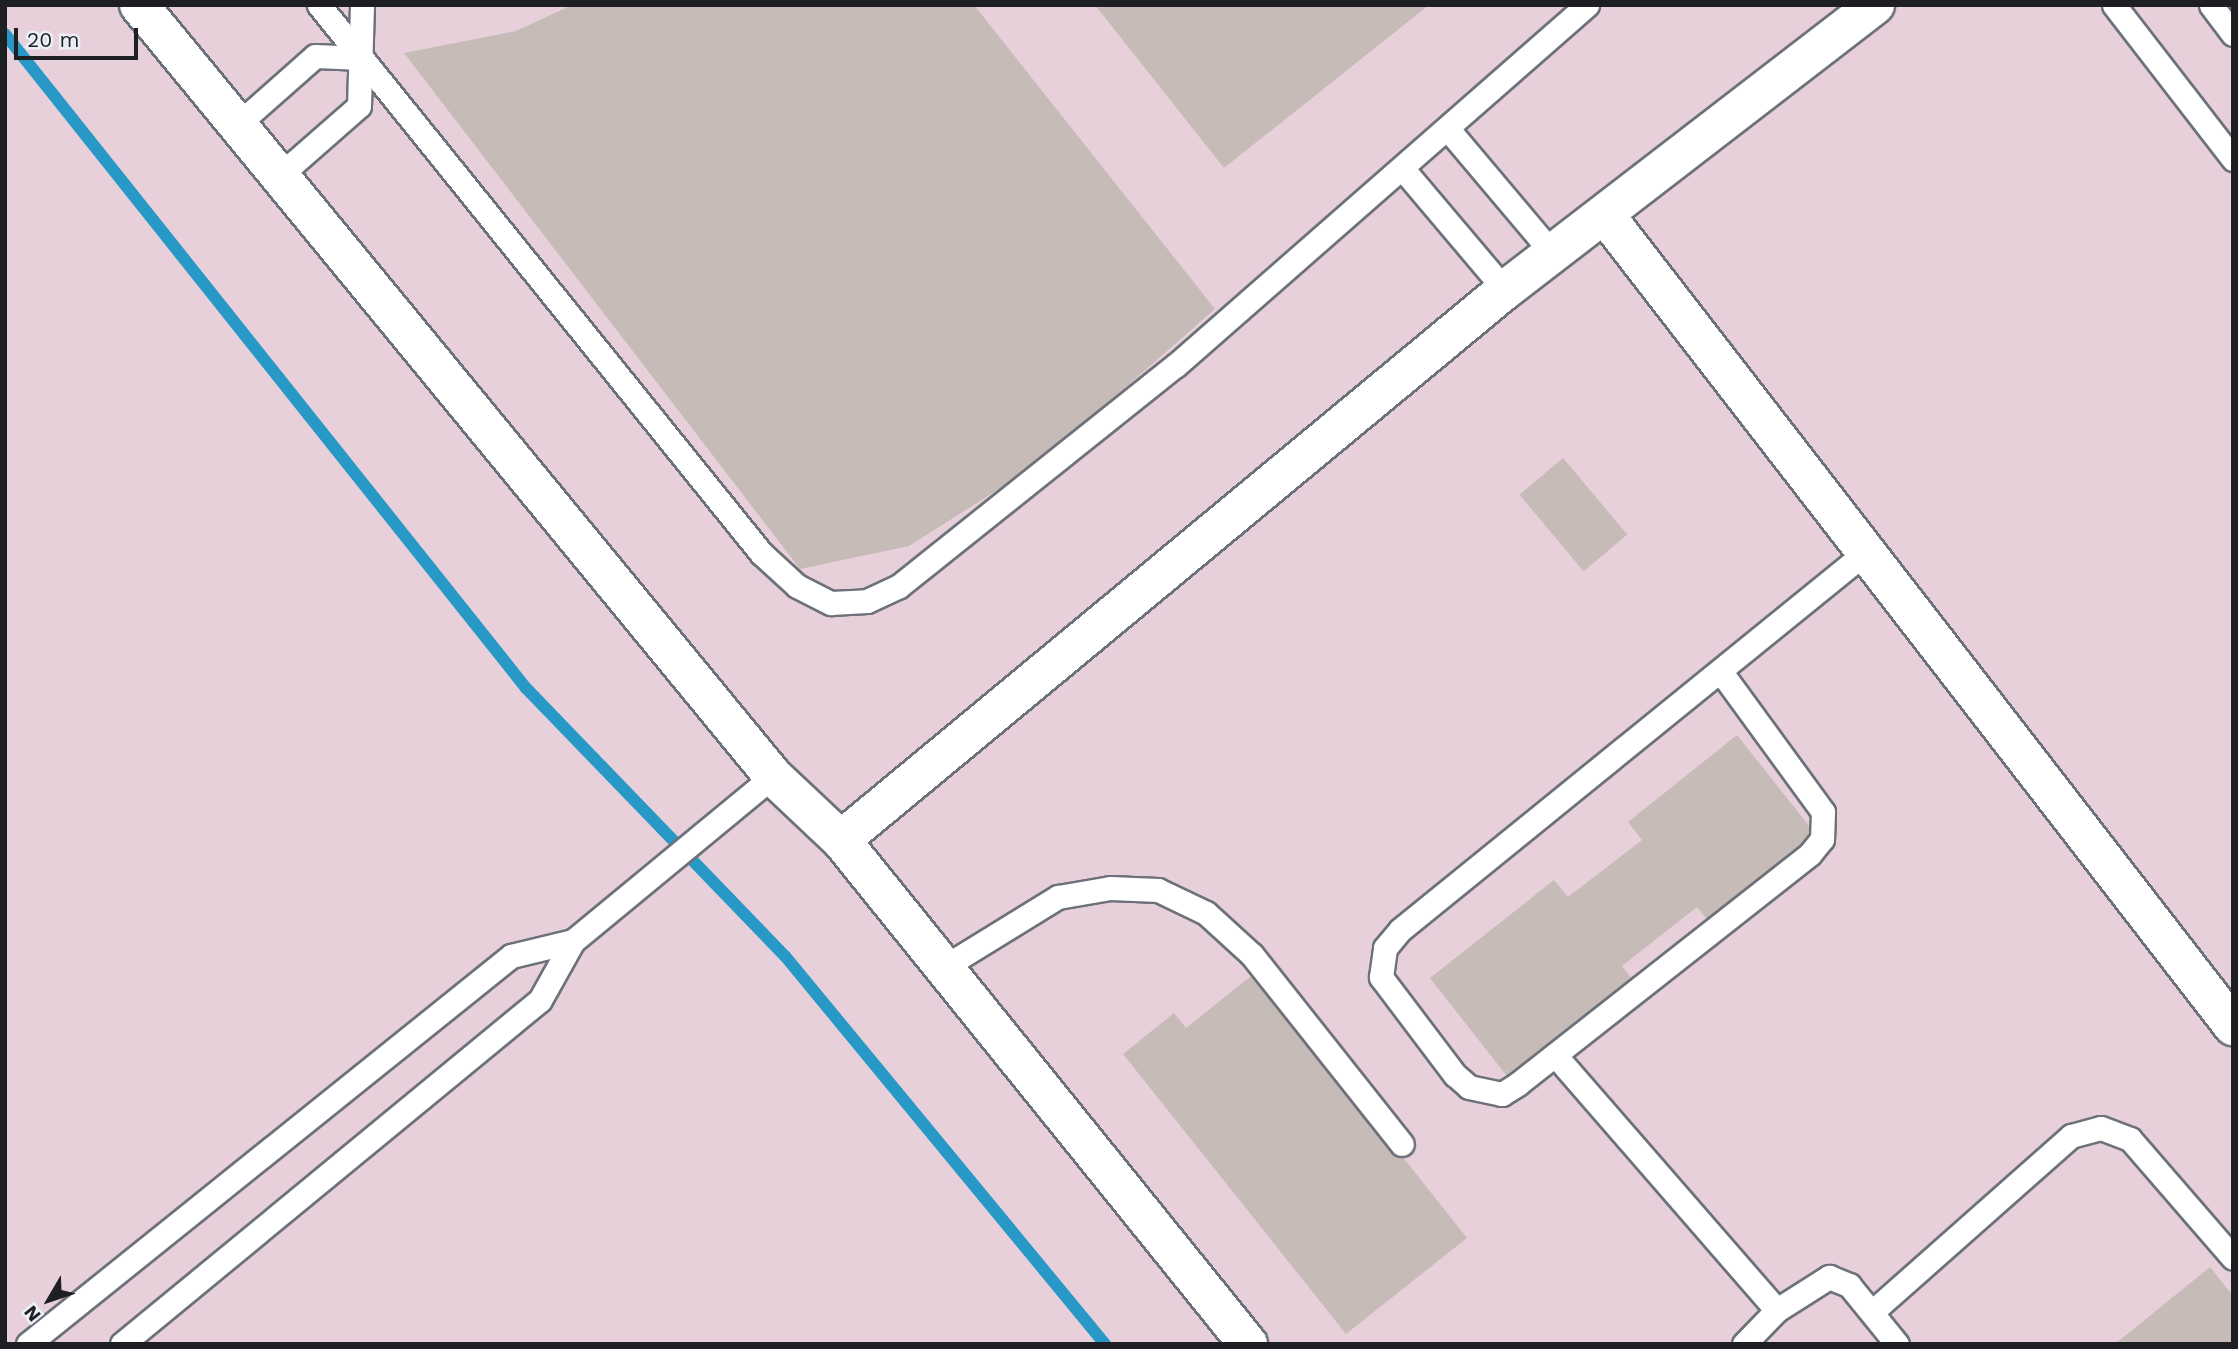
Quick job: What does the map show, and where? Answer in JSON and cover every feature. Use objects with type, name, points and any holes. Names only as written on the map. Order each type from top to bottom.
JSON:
[{"type":"street","points":[[139,5],[773,776],[841,840],[1248,1344]]},
{"type":"street","points":[[841,840],[1504,290],[1875,5]]},
{"type":"street","points":[[1605,215],[2233,1026]]},
{"type":"lane","points":[[319,5],[761,554],[796,586],[831,603],[867,601],[899,586],[1175,366],[1587,5]]},
{"type":"lane","points":[[279,176],[359,106],[362,5]]},
{"type":"lane","points":[[2114,5],[2233,159]]},
{"type":"lane","points":[[2211,5],[2233,34]]},
{"type":"lane","points":[[237,125],[315,56],[362,58]]},
{"type":"lane","points":[[1447,128],[1553,254]]},
{"type":"lane","points":[[1402,168],[1504,290]]},
{"type":"lane","points":[[1721,672],[1823,812],[1822,839],[1810,854],[1502,1094],[1469,1087],[1455,1075],[1381,977],[1385,948],[1400,930],[1866,552]]},
{"type":"lane","points":[[122,1344],[540,1000],[573,941],[773,776]]},
{"type":"lane","points":[[944,967],[1058,897],[1110,888],[1158,890],[1206,914],[1252,955],[1402,1144]]},
{"type":"lane","points":[[28,1344],[511,956],[573,941]]},
{"type":"lane","points":[[1555,1055],[1777,1310]]},
{"type":"lane","points":[[1872,1312],[2071,1136],[2101,1128],[2130,1139],[2233,1258]]},
{"type":"lane","points":[[1744,1344],[1777,1310],[1829,1277],[1849,1285],[1897,1344]]},
{"type":"shaded area","points":[[5,5],[2233,5],[2233,1344],[5,1344]]},
{"type":"building","points":[[572,5],[974,5],[1215,309],[1037,465],[909,546],[800,569],[404,53],[516,31]]},
{"type":"building","points":[[1095,5],[1429,5],[1224,168]]},
{"type":"building","points":[[1563,458],[1627,535],[1584,571],[1519,495]]},
{"type":"building","points":[[1737,735],[1818,837],[1710,923],[1697,907],[1622,966],[1634,982],[1510,1080],[1430,978],[1554,880],[1568,897],[1642,840],[1628,822]]},
{"type":"building","points":[[1256,972],[1467,1238],[1346,1334],[1123,1054],[1174,1013],[1186,1028]]},
{"type":"building","points":[[2210,1267],[2233,1296],[2233,1344],[2115,1344]]},
{"type":"waterway","points":[[5,34],[526,688],[785,956],[1105,1344]]}]
